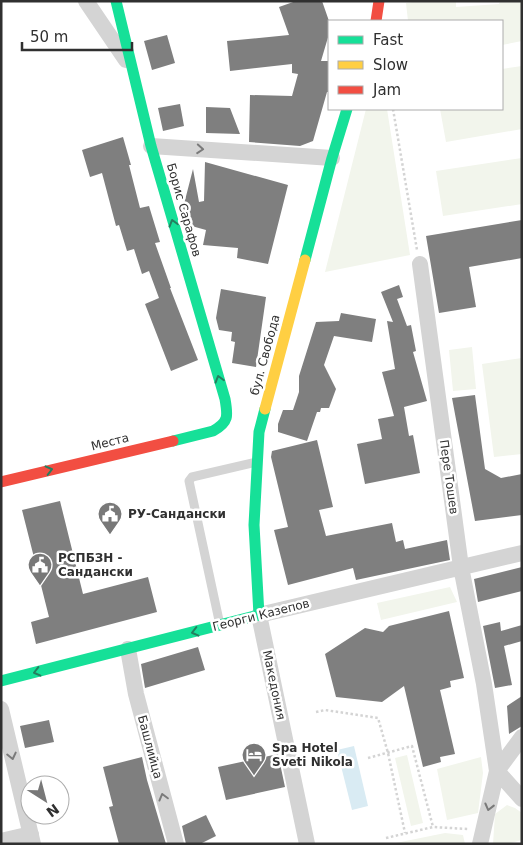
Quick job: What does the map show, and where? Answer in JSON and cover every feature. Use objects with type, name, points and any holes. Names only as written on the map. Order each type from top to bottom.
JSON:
[{"type":"street","points":[[86,1],[132,68]]},
{"type":"street","name":"Борис Сарафов","points":[[116,1],[151,146],[225,399],[228,416],[224,426]]},
{"type":"street","points":[[369,1],[376,19]]},
{"type":"street","points":[[376,19],[380,1]]},
{"type":"street","name":"бул. Свобода","points":[[259,615],[254,526],[259,432],[332,158],[348,110]]},
{"type":"street","points":[[151,146],[332,158]]},
{"type":"street","name":"Пере Тошев","points":[[420,264],[461,567],[484,684],[497,771],[482,837]]},
{"type":"street","name":"Места","points":[[1,482],[213,431],[224,426]]},
{"type":"street","name":"Георги Казепов","points":[[1,681],[259,615],[522,553]]},
{"type":"street","name":"Македония","points":[[259,615],[307,844]]},
{"type":"street","name":"Башлийца","points":[[128,649],[136,694],[176,844]]},
{"type":"street","points":[[1,709],[32,839],[1,841]]},
{"type":"street","points":[[522,737],[497,771],[522,799]]},
{"type":"lane","points":[[220,625],[189,481],[192,477],[258,462]]},
{"type":"path","points":[[393,110],[420,264]]},
{"type":"path","points":[[316,712],[325,710],[378,718],[388,753],[405,833]]},
{"type":"path","points":[[368,758],[412,746],[433,827]]},
{"type":"path","points":[[386,838],[433,827],[482,837]]},
{"type":"shaded area","points":[[456,1],[456,7],[499,4],[500,1],[522,1],[522,41],[503,45],[503,20],[408,20],[406,3]]},
{"type":"shaded area","points":[[522,66],[522,129],[446,142],[440,110],[503,110],[503,69]]},
{"type":"shaded area","points":[[366,110],[387,110],[410,255],[325,272]]},
{"type":"shaded area","points":[[522,158],[522,204],[443,216],[436,171]]},
{"type":"shaded area","points":[[472,347],[476,389],[453,391],[449,350]]},
{"type":"shaded area","points":[[522,358],[522,454],[494,457],[482,364]]},
{"type":"shaded area","points":[[450,587],[457,602],[381,620],[377,603]]},
{"type":"shaded area","points":[[354,746],[368,806],[352,810],[337,750]]},
{"type":"shaded area","points":[[407,755],[423,823],[411,826],[395,758]]},
{"type":"shaded area","points":[[481,757],[483,773],[478,813],[447,820],[437,769]]},
{"type":"shaded area","points":[[507,805],[522,813],[522,840],[507,844],[493,844],[495,814]]},
{"type":"shaded area","points":[[445,833],[463,835],[465,844],[391,844]]},
{"type":"building","points":[[296,1],[322,1],[329,20],[328,37],[321,61],[328,61],[328,92],[313,141],[300,146],[249,142],[250,95],[292,96],[298,74],[292,73],[292,64],[230,71],[227,41],[289,35],[279,7]]},
{"type":"building","points":[[167,35],[175,63],[152,70],[144,41]]},
{"type":"building","points":[[180,104],[184,126],[163,131],[158,108]]},
{"type":"building","points":[[206,107],[230,108],[240,134],[206,133]]},
{"type":"building","points":[[123,137],[140,208],[149,206],[160,242],[155,243],[198,360],[171,371],[145,304],[159,298],[149,271],[142,274],[134,249],[127,251],[119,225],[116,226],[102,173],[90,177],[82,150]]},
{"type":"building","points":[[205,162],[288,185],[268,264],[237,258],[238,248],[203,245],[206,230],[188,225],[183,208],[193,169],[199,202],[204,201]]},
{"type":"building","points":[[522,220],[522,258],[469,267],[476,307],[439,313],[426,236]]},
{"type":"building","points":[[399,285],[403,297],[397,299],[407,326],[411,325],[416,351],[413,352],[427,401],[404,407],[409,436],[413,435],[420,473],[365,484],[357,444],[382,439],[378,419],[394,416],[382,372],[395,369],[387,321],[393,322],[381,292]]},
{"type":"building","points":[[221,289],[266,297],[256,367],[232,363],[235,342],[231,341],[232,332],[219,330],[216,318]]},
{"type":"building","points":[[341,313],[376,319],[372,342],[334,336],[324,365],[336,389],[329,408],[321,408],[320,412],[317,412],[307,441],[278,432],[278,424],[283,410],[293,410],[299,392],[299,376],[316,322],[339,321]]},
{"type":"building","points":[[475,395],[485,469],[501,478],[522,474],[522,515],[475,521],[452,398]]},
{"type":"building","points":[[317,440],[333,507],[319,510],[326,536],[392,523],[396,542],[403,540],[405,549],[447,540],[450,560],[356,580],[353,568],[288,585],[274,530],[288,527],[271,457],[272,451]]},
{"type":"building","points":[[60,501],[83,594],[148,577],[157,612],[36,644],[31,622],[49,617],[22,510]]},
{"type":"building","points":[[522,567],[522,591],[478,602],[474,579]]},
{"type":"building","points":[[449,611],[464,678],[450,681],[451,687],[440,690],[455,754],[440,757],[441,762],[423,767],[404,686],[382,702],[336,697],[325,654],[365,628],[383,632],[389,626]]},
{"type":"building","points":[[500,622],[501,631],[522,625],[522,641],[504,646],[512,685],[495,688],[483,626]]},
{"type":"building","points":[[198,647],[205,670],[145,688],[141,664]]},
{"type":"building","points":[[522,696],[522,726],[509,734],[507,706]]},
{"type":"building","points":[[49,720],[54,742],[25,748],[20,726]]},
{"type":"building","name":"Spa Hotel Sveti Nikola","points":[[278,754],[285,787],[226,800],[218,767]]},
{"type":"building","points":[[142,757],[166,844],[119,844],[109,807],[113,806],[103,767]]},
{"type":"building","points":[[206,815],[216,836],[200,844],[186,844],[182,826]]},
{"type":"traffic: fast","points":[[116,1],[151,146],[226,405],[227,414],[225,421],[218,428],[173,441]]},
{"type":"traffic: fast","points":[[305,260],[347,110]]},
{"type":"traffic: fast","points":[[1,681],[259,615],[254,525],[259,432],[265,409]]},
{"type":"traffic: slow","points":[[265,409],[305,260]]},
{"type":"traffic: jam","points":[[376,20],[379,1]]},
{"type":"traffic: jam","points":[[1,482],[173,441]]},
{"type":"place","name":"РУ-Сандански","points":[[110,535]]},
{"type":"place","name":"РСПБЗН - Сандански","points":[[40,586]]},
{"type":"place","name":"Spa Hotel Sveti Nikola","points":[[254,776]]}]
